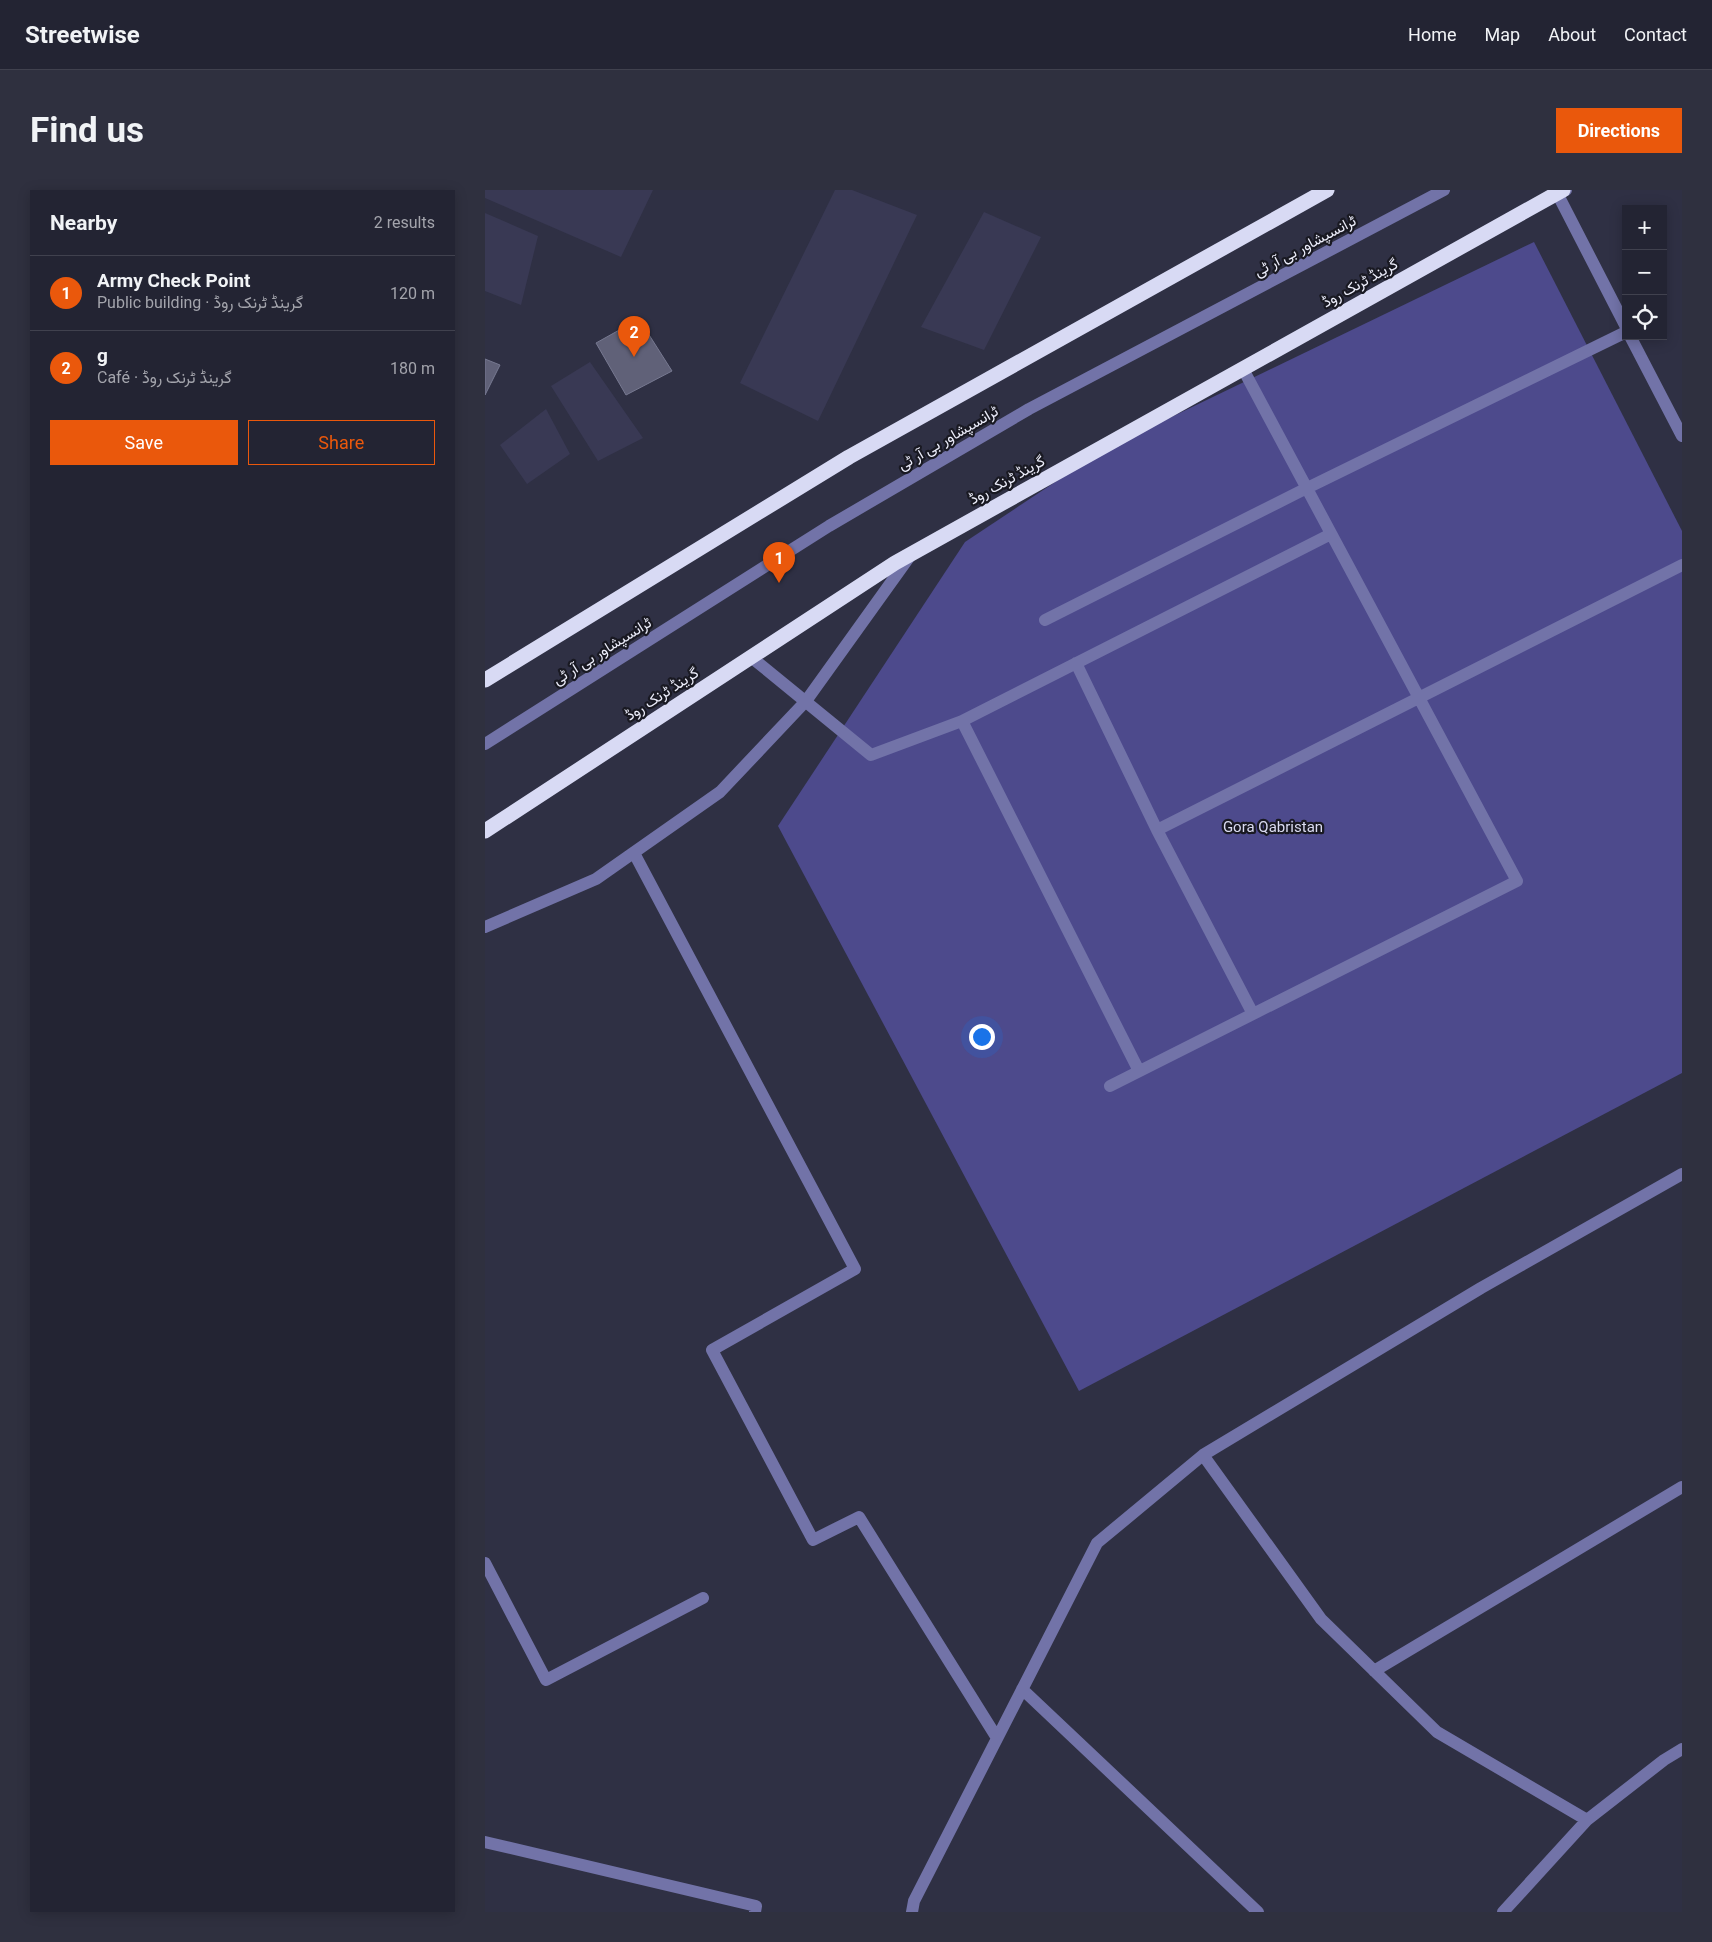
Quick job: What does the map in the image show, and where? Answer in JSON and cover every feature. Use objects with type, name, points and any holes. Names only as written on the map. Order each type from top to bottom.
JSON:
[{"type":"highway","points":[[485,680],[849,457],[1327,190]]},
{"type":"highway","name":"گرینڈ ٹرنک روڈ","points":[[485,831],[911,554],[1562,191]]},
{"type":"street","name":"ٹرانسپشاور بی آر ٹی","points":[[485,744],[829,526],[1029,409],[1444,190]]},
{"type":"street","points":[[1562,191],[1622,318]]},
{"type":"street","points":[[1045,620],[1307,488],[1622,334]]},
{"type":"street","points":[[1632,340],[1682,436]]},
{"type":"street","points":[[1110,1086],[1517,882],[1243,368]]},
{"type":"street","points":[[751,657],[871,755],[962,721],[1331,534]]},
{"type":"street","points":[[485,928],[596,879],[720,792],[806,701],[911,554]]},
{"type":"street","points":[[1157,830],[1682,565]]},
{"type":"street","points":[[1076,663],[1157,830],[1253,1014]]},
{"type":"street","points":[[962,721],[1139,1071]]},
{"type":"street","points":[[634,853],[855,1269],[712,1350],[813,1540],[859,1517],[997,1738]]},
{"type":"street","points":[[912,1912],[914,1900],[1097,1543],[1203,1455],[1481,1288],[1682,1174]]},
{"type":"street","points":[[1203,1455],[1321,1618],[1437,1732],[1587,1820]]},
{"type":"street","points":[[1374,1671],[1682,1487]]},
{"type":"street","points":[[485,1563],[546,1680],[703,1598]]},
{"type":"street","points":[[1022,1689],[1258,1912]]},
{"type":"street","points":[[1503,1912],[1587,1820],[1664,1760],[1682,1749]]},
{"type":"street","points":[[485,1842],[756,1906],[755,1912]]},
{"type":"shaded area","points":[[485,190],[653,190],[621,257],[485,198]]},
{"type":"shaded area","points":[[835,190],[852,190],[917,215],[818,421],[740,383]]},
{"type":"shaded area","points":[[984,212],[1041,237],[984,350],[921,327]]},
{"type":"shaded area","points":[[485,213],[538,236],[521,305],[485,291]]},
{"type":"shaded area","points":[[590,362],[643,438],[598,461],[551,386]]},
{"type":"shaded area","points":[[546,409],[570,454],[527,484],[500,445]]},
{"type":"green space","name":"Gora Qabristan","points":[[1534,242],[1682,531],[1682,1073],[1079,1391],[778,826],[965,542],[1105,449]]},
{"type":"building","points":[[639,319],[672,371],[626,395],[596,343]]},
{"type":"building","points":[[485,359],[500,365],[485,395]]},
{"type":"place","name":"g","points":[[634,357]]},
{"type":"place","name":"Army Check Point","points":[[779,583]]}]
